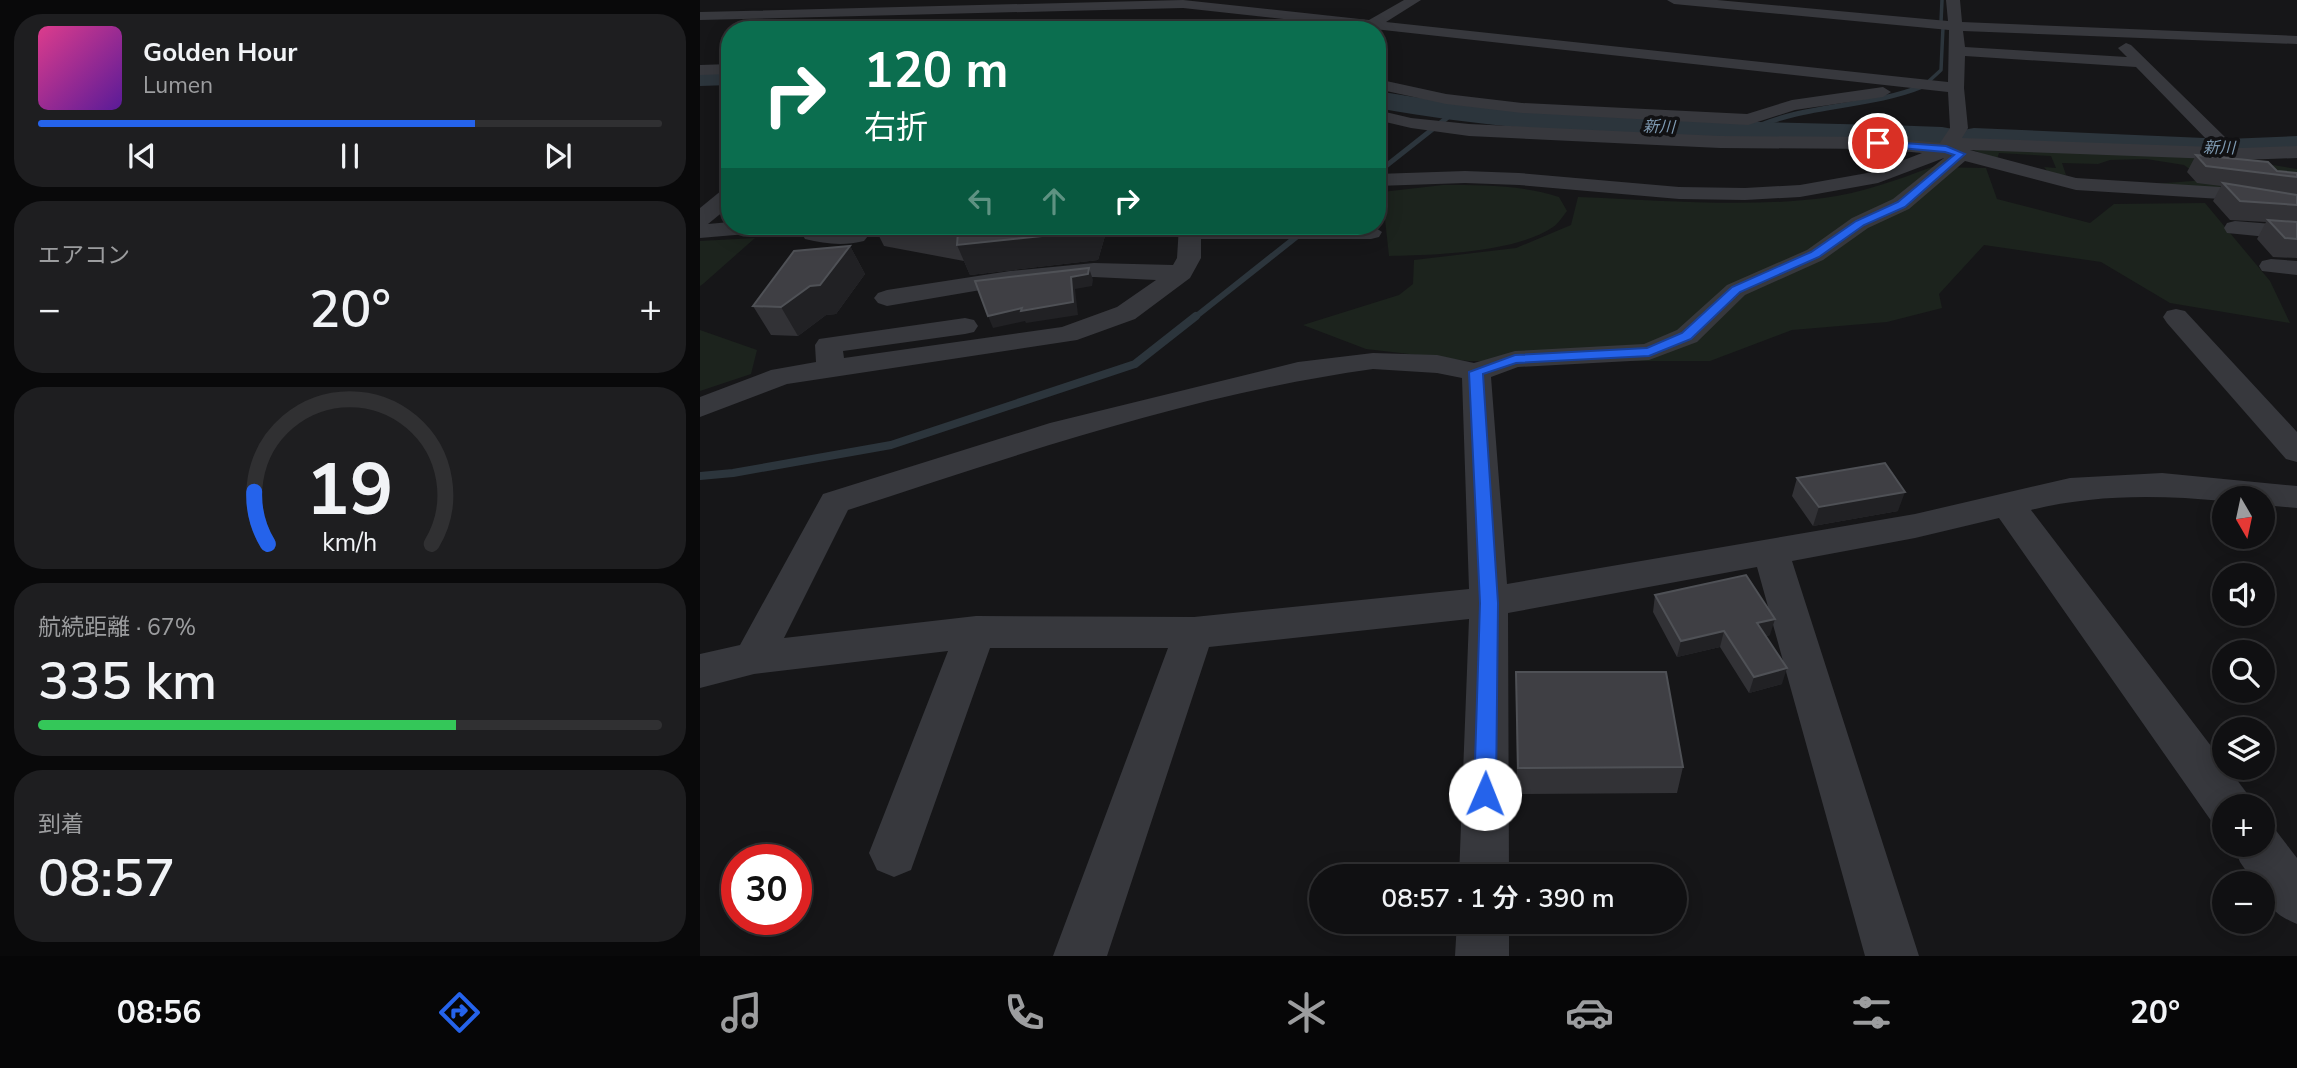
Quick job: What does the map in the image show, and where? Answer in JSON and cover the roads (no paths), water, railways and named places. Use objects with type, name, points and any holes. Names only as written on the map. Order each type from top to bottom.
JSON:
[{"type":"street","points":[[938,21],[985,0]]},
{"type":"street","points":[[1376,21],[1413,0]]},
{"type":"street","points":[[1674,0],[1956,26],[2297,40]]},
{"type":"street","points":[[1953,0],[1958,51],[1956,88],[1959,128],[1953,151]]},
{"type":"street","points":[[700,16],[1187,2],[1323,21]]},
{"type":"street","points":[[1386,29],[1956,88]]},
{"type":"street","points":[[2112,34],[2218,140]]},
{"type":"street","points":[[1958,51],[2140,63]]},
{"type":"street","points":[[700,70],[721,69]]},
{"type":"street","points":[[1386,86],[1446,99],[1522,107],[1748,120],[1792,106],[1864,96],[1892,90],[1908,83]]},
{"type":"street","points":[[1386,117],[1469,130],[1720,142],[1878,143],[1953,151],[2076,184],[2221,193],[2297,205]]},
{"type":"street","points":[[1959,128],[2218,140],[2297,136]]},
{"type":"street","points":[[754,658],[835,502],[1062,430],[1298,371],[1373,362],[1437,364],[1476,372],[1515,359],[1649,352],[1687,336],[1736,290],[1815,255],[1860,223],[1901,204],[1962,144],[2242,154],[2297,152]]},
{"type":"street","points":[[1386,180],[1465,177],[1518,179],[1679,193],[1800,191],[1878,177],[1953,151]]},
{"type":"street","points":[[700,219],[721,202]]},
{"type":"street","points":[[2235,228],[2297,233]]},
{"type":"street","points":[[700,231],[721,230]]},
{"type":"street","points":[[818,235],[856,236]]},
{"type":"street","points":[[700,408],[781,376],[1067,334],[1126,313],[1181,273],[1189,258],[1190,235]]},
{"type":"street","points":[[2271,266],[2297,268]]},
{"type":"street","points":[[887,298],[1010,278],[1094,270],[1181,273]]},
{"type":"street","points":[[2176,317],[2297,452]]},
{"type":"street","points":[[831,369],[829,345],[965,326]]},
{"type":"street","points":[[1476,372],[1489,603],[1483,864]]},
{"type":"street","points":[[700,671],[754,658],[976,632],[1194,633],[1489,603],[1772,554],[1915,526],[2070,489],[2162,484],[2297,497]]},
{"type":"street","points":[[2007,503],[2220,794]]},
{"type":"street","points":[[1772,554],[1892,956]]},
{"type":"street","points":[[894,853],[976,632]]},
{"type":"street","points":[[1080,956],[1194,633]]},
{"type":"street","points":[[2266,857],[2297,899]]},
{"type":"street","points":[[1482,956],[1483,934]]},
{"type":"waterway","points":[[1941,22],[1942,0]]},
{"type":"waterway","points":[[1928,82],[1941,70],[1943,27]]},
{"type":"waterway","name":"新川","points":[[700,78],[721,77]]},
{"type":"waterway","points":[[1748,131],[1791,115],[1879,99],[1923,86]]},
{"type":"waterway","name":"新川","points":[[1386,101],[1453,113],[1573,123],[1942,136]]},
{"type":"waterway","points":[[1386,166],[1453,113]]},
{"type":"waterway","name":"新川","points":[[1974,137],[2227,148],[2297,145]]},
{"type":"waterway","points":[[1194,318],[1299,235]]},
{"type":"waterway","points":[[700,476],[733,473],[891,445],[1135,364],[1196,316]]}]
